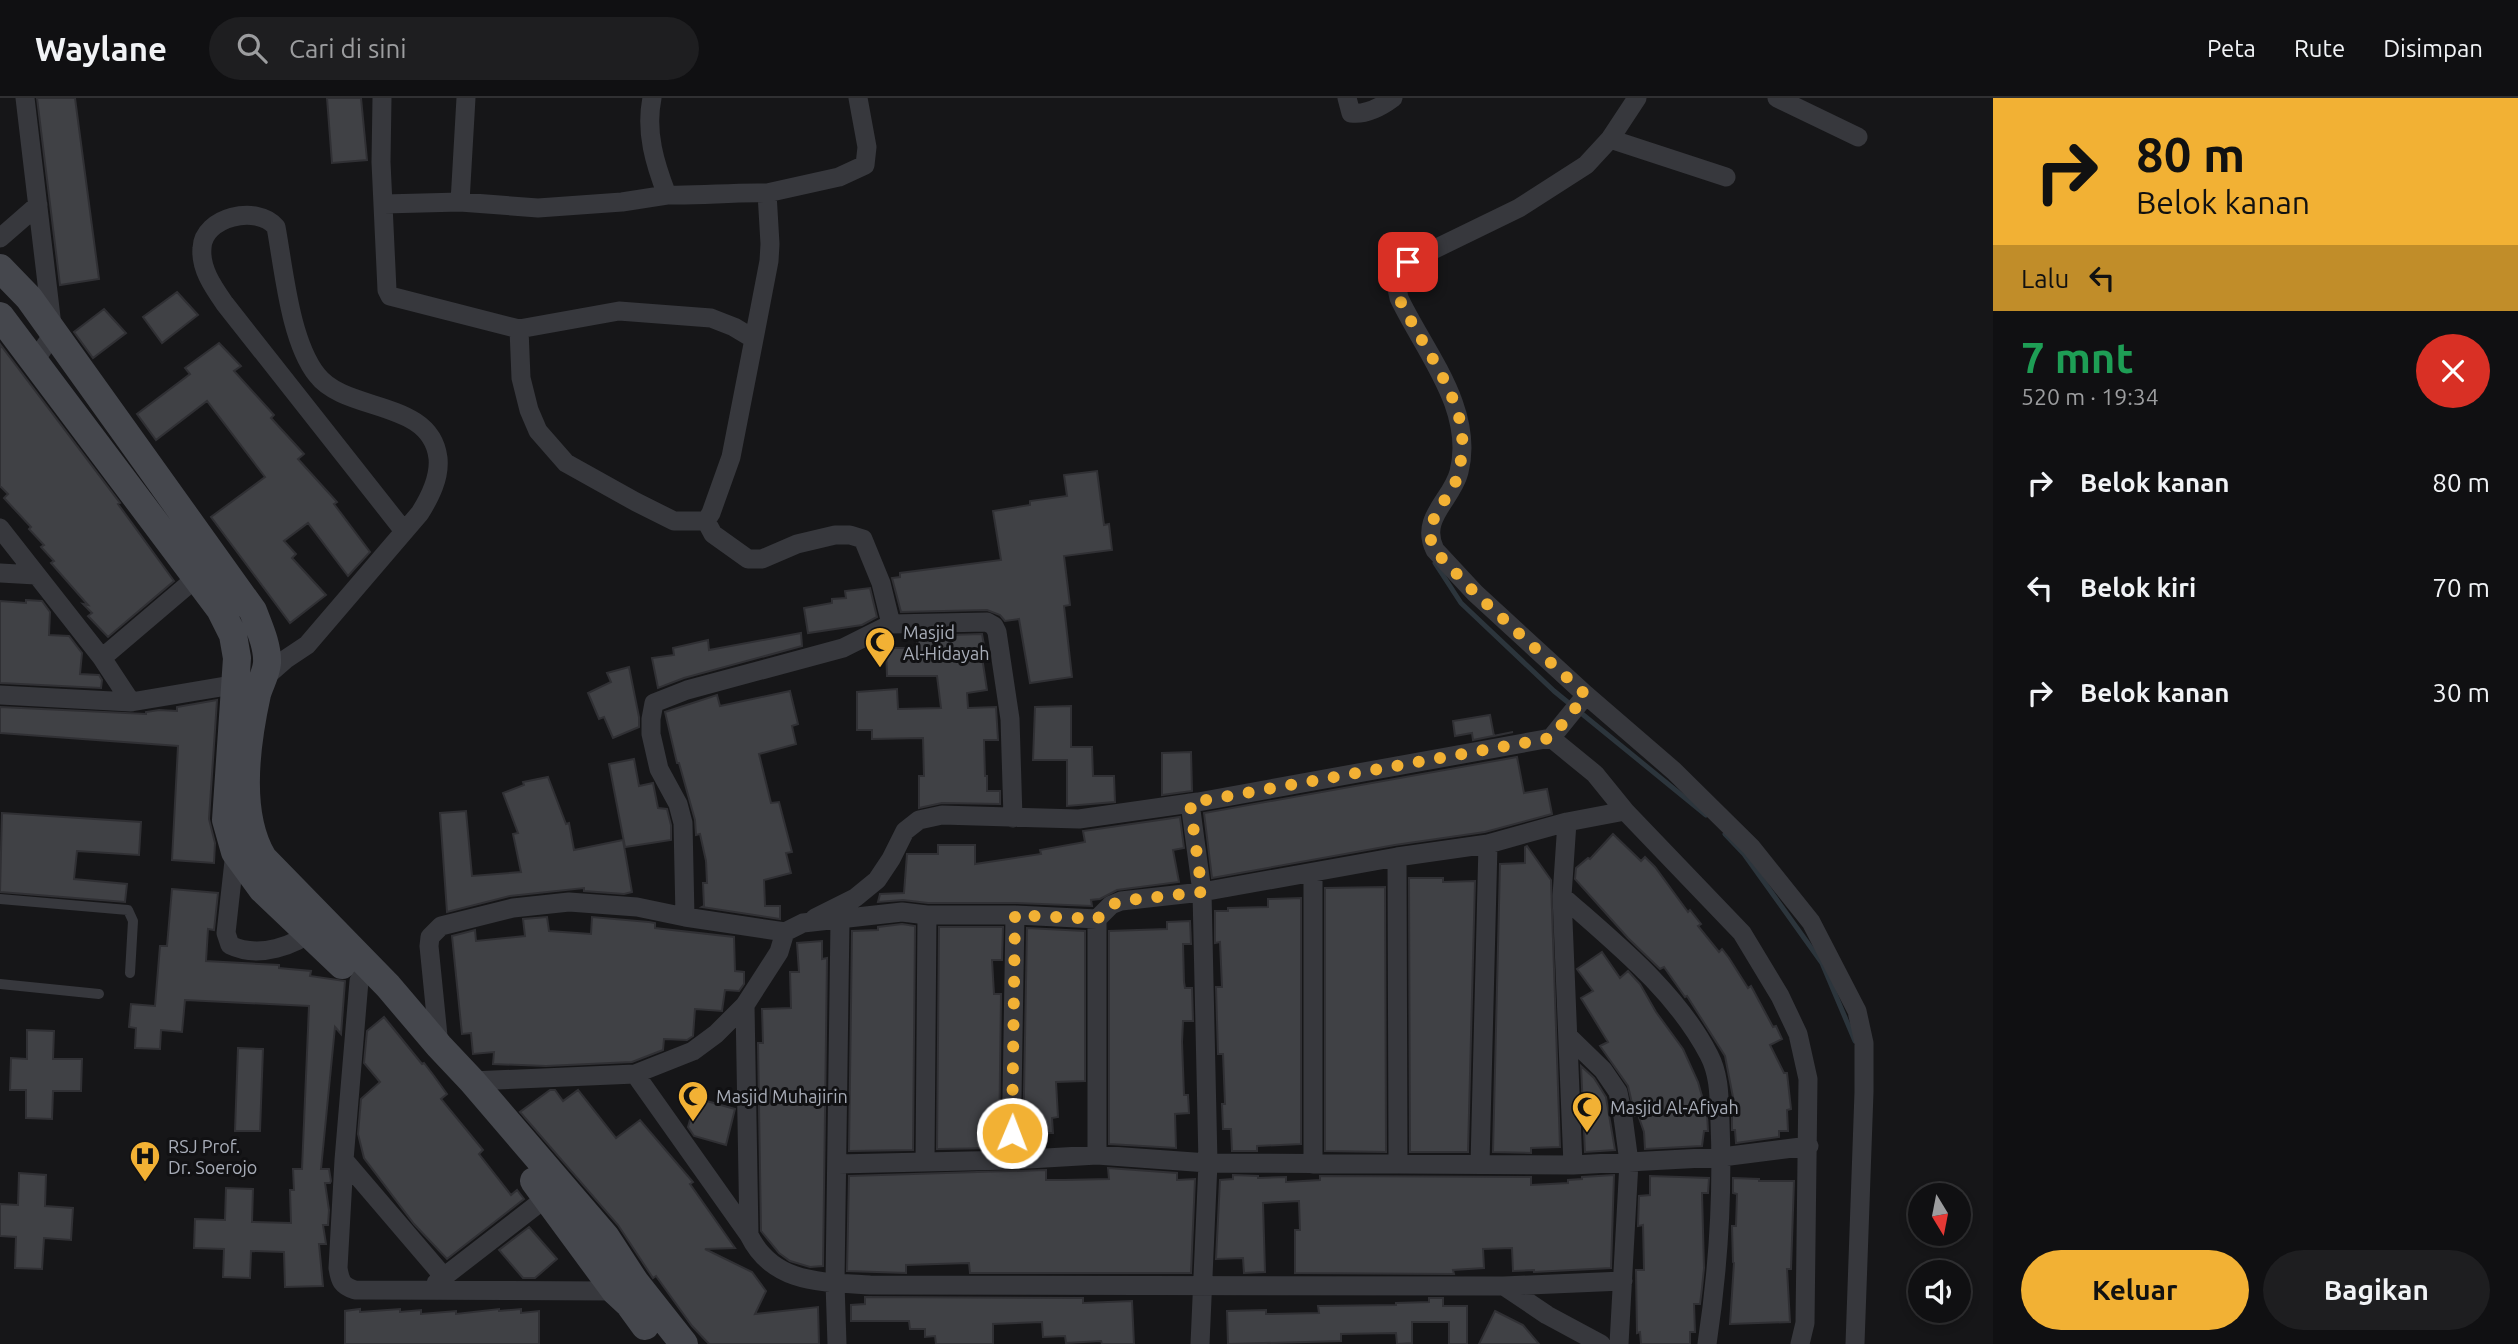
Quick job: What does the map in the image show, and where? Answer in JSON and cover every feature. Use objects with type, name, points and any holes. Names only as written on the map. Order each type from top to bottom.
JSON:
[{"type":"street","points":[[25,98],[54,334],[34,362]]},
{"type":"street","points":[[382,98],[387,290],[390,296],[519,329],[619,310],[710,318],[734,327],[754,339]]},
{"type":"street","points":[[460,202],[466,98]]},
{"type":"street","points":[[652,98],[649,112],[653,157],[667,195]]},
{"type":"street","points":[[384,204],[460,202],[538,208],[622,202],[667,195],[767,193],[839,177],[865,165],[867,147],[858,98]]},
{"type":"street","points":[[1347,98],[1350,113],[1355,114],[1373,110],[1393,98]]},
{"type":"street","points":[[1637,98],[1610,139],[1586,165],[1519,208],[1408,262],[1402,268],[1396,286],[1402,305],[1454,403],[1462,434],[1459,473],[1433,519],[1431,542],[1434,550],[1475,593],[1674,771],[1751,846],[1811,922],[1857,1011],[1864,1043],[1855,1344]]},
{"type":"street","points":[[1777,98],[1858,137]]},
{"type":"street","points":[[1610,139],[1726,177]]},
{"type":"street","points":[[709,528],[731,457],[769,261],[767,193]]},
{"type":"street","points":[[0,237],[38,205]]},
{"type":"street","points":[[0,695],[131,702],[249,681],[307,645],[404,531],[424,506],[434,486],[439,467],[437,449],[430,435],[404,415],[328,388],[306,360],[299,341],[276,227],[270,219],[248,214],[210,228],[203,238],[201,249],[212,284],[404,531]]},
{"type":"street","points":[[0,268],[29,298],[253,611],[264,639],[267,663],[249,681],[226,820],[235,852],[262,889],[317,928]]},
{"type":"street","points":[[0,316],[220,609],[233,635],[237,658],[249,681],[250,734],[246,813],[254,842],[263,858],[317,928],[472,1081],[605,1236],[625,1286],[629,1304],[650,1338]]},
{"type":"street","points":[[519,329],[521,378],[528,410],[538,431],[566,463],[674,520],[709,528],[748,559],[762,559],[797,544],[835,535],[850,534],[863,540],[881,583],[891,624]]},
{"type":"street","points":[[0,528],[102,658],[131,702]]},
{"type":"street","points":[[0,573],[36,575]]},
{"type":"street","points":[[102,658],[196,578]]},
{"type":"street","points":[[685,917],[684,823],[678,804],[659,769],[651,734],[654,703],[687,690],[843,648],[891,624],[987,622],[994,626],[1010,719],[1013,818]]},
{"type":"street","points":[[472,1081],[635,1073],[693,1051],[716,1034],[745,1005],[794,927],[855,898],[877,880],[905,831],[919,820],[942,815],[1079,819],[1190,803],[1557,730],[1586,695]]},
{"type":"street","points":[[1557,730],[1625,811],[1742,933],[1780,996],[1798,1034],[1808,1079],[1809,1146],[1805,1324],[1800,1344]]},
{"type":"street","points":[[1190,803],[1202,892],[1208,1163],[1200,1344]]},
{"type":"street","points":[[1097,1155],[1097,919],[1111,905],[1121,901],[1202,892],[1397,857],[1488,844],[1567,822],[1625,811]]},
{"type":"street","points":[[1567,822],[1562,896],[1573,1165]]},
{"type":"street","points":[[1480,1164],[1488,844]]},
{"type":"street","points":[[235,852],[226,933],[230,945],[245,950],[272,950],[317,928]]},
{"type":"street","points":[[1397,857],[1398,1164]]},
{"type":"street","points":[[1313,1164],[1314,874]]},
{"type":"street","points":[[1562,896],[1645,968],[1692,1028],[1710,1056],[1719,1081],[1722,1157],[1715,1292],[1707,1344]]},
{"type":"street","points":[[439,1046],[430,937],[442,926],[513,908],[569,902],[637,907],[685,917],[794,927],[902,912],[927,915],[1097,919]]},
{"type":"street","points":[[925,1162],[927,915]]},
{"type":"street","points":[[1011,1160],[1015,915]]},
{"type":"street","points":[[836,1344],[840,921]]},
{"type":"street","points":[[364,974],[344,1160],[338,1268],[340,1281],[345,1287],[355,1290],[426,1290],[625,1286]]},
{"type":"street","points":[[364,974],[414,1042],[547,1197],[625,1286],[684,1344]]},
{"type":"street","points":[[745,1005],[749,1235]]},
{"type":"street","points":[[1568,1036],[1603,1070],[1618,1092],[1629,1162],[1619,1344]]},
{"type":"street","points":[[635,1073],[749,1235],[758,1252],[767,1262],[790,1275],[835,1283],[870,1285],[1504,1286],[1623,1281]]},
{"type":"street","points":[[838,1164],[1097,1155],[1208,1163],[1573,1165],[1722,1157],[1809,1146]]},
{"type":"street","points":[[344,1160],[444,1277]]},
{"type":"street","points":[[426,1290],[547,1197]]},
{"type":"street","points":[[1504,1286],[1547,1315],[1601,1344]]},
{"type":"lane","points":[[0,898],[128,910],[133,921],[130,973]]},
{"type":"lane","points":[[0,984],[99,994]]},
{"type":"building","points":[[37,98],[75,98],[99,279],[60,285]]},
{"type":"building","points":[[327,98],[361,98],[367,160],[332,163]]},
{"type":"building","points":[[177,292],[198,315],[162,343],[143,317]]},
{"type":"building","points":[[104,309],[126,333],[93,358],[74,332]]},
{"type":"building","points":[[219,343],[241,366],[234,371],[274,415],[271,418],[304,454],[298,459],[337,502],[334,504],[370,552],[348,576],[308,523],[284,541],[296,554],[292,558],[326,595],[290,623],[211,517],[265,477],[207,401],[156,440],[137,414],[190,374],[185,368]]},
{"type":"building","points":[[0,344],[120,503],[118,504],[174,581],[108,637],[88,616],[92,613],[83,604],[88,605],[51,563],[54,561],[41,547],[44,545],[29,529],[31,527],[4,498],[8,494],[0,486]]},
{"type":"building","points":[[1097,471],[1104,525],[1109,524],[1112,550],[1064,556],[1070,605],[1064,606],[1072,677],[1030,683],[1019,619],[1005,621],[1000,615],[987,610],[901,612],[892,578],[900,577],[900,573],[1001,560],[993,511],[1030,505],[1030,501],[1067,496],[1064,475]]},
{"type":"building","points":[[870,588],[877,617],[862,625],[808,633],[804,608],[832,603],[832,599],[846,598],[845,591]]},
{"type":"building","points":[[26,600],[42,601],[50,612],[49,635],[69,636],[82,653],[80,674],[99,675],[102,680],[101,688],[0,683],[0,601],[26,603]]},
{"type":"building","points":[[801,633],[802,646],[684,678],[658,688],[652,658],[674,655],[673,648],[708,640],[709,650]]},
{"type":"building","points":[[982,634],[987,690],[967,693],[968,708],[996,707],[998,740],[984,740],[985,776],[987,791],[1000,791],[1000,804],[942,803],[919,808],[919,776],[924,776],[923,738],[872,739],[872,730],[857,730],[857,692],[897,689],[898,709],[941,708],[937,676],[887,676],[886,648],[918,648],[916,636]]},
{"type":"building","points":[[629,667],[639,727],[613,738],[604,717],[599,719],[588,693],[611,682],[607,673]]},
{"type":"building","points":[[790,691],[798,724],[792,726],[796,744],[759,754],[771,803],[779,802],[792,852],[786,853],[791,873],[764,880],[765,906],[780,906],[780,919],[702,907],[703,883],[707,883],[706,861],[700,834],[696,835],[695,820],[665,712],[717,695],[720,706]]},
{"type":"building","points":[[217,700],[209,819],[215,843],[214,863],[172,860],[178,746],[0,733],[0,707],[146,714],[159,710],[177,711],[177,707]]},
{"type":"building","points":[[1071,706],[1071,747],[1092,747],[1093,776],[1114,776],[1115,802],[1067,806],[1067,760],[1033,760],[1035,707]]},
{"type":"building","points":[[1490,715],[1494,736],[1473,740],[1472,733],[1455,736],[1453,721]]},
{"type":"building","points":[[1191,752],[1192,791],[1162,795],[1162,753]]},
{"type":"building","points":[[1517,757],[1524,793],[1547,789],[1552,814],[1485,832],[1395,845],[1212,878],[1204,813]]},
{"type":"building","points":[[634,759],[639,786],[653,783],[658,808],[667,809],[671,840],[625,847],[609,764]]},
{"type":"building","points":[[548,777],[566,824],[569,823],[574,850],[623,840],[632,892],[624,894],[584,891],[584,888],[510,896],[447,912],[440,813],[466,811],[472,876],[521,872],[513,834],[518,833],[503,793],[524,785],[523,782]]},
{"type":"building","points":[[2,813],[141,822],[139,855],[77,851],[74,879],[127,884],[125,902],[0,892]]},
{"type":"building","points":[[1180,817],[1184,848],[1173,850],[1179,882],[1117,890],[1100,899],[1091,900],[1092,906],[928,903],[903,900],[878,902],[880,894],[904,893],[907,854],[938,854],[938,845],[975,845],[975,864],[1041,854],[1040,850],[1085,842],[1083,831]]},
{"type":"building","points":[[1613,834],[1641,861],[1645,857],[1655,867],[1688,912],[1690,910],[1701,924],[1698,926],[1719,952],[1722,949],[1729,958],[1748,988],[1751,986],[1773,1027],[1776,1026],[1782,1039],[1770,1045],[1784,1073],[1787,1073],[1791,1109],[1787,1110],[1788,1131],[1779,1131],[1779,1137],[1736,1143],[1735,1130],[1732,1130],[1732,1113],[1736,1113],[1725,1056],[1687,996],[1685,997],[1664,967],[1660,969],[1628,938],[1575,879],[1576,868],[1590,859]]},
{"type":"building","points":[[1527,846],[1551,880],[1560,1147],[1531,1148],[1531,1153],[1493,1152],[1500,864],[1525,863]]},
{"type":"building","points":[[1409,878],[1443,878],[1443,882],[1475,881],[1468,1152],[1410,1152]]},
{"type":"building","points":[[1385,887],[1386,1152],[1325,1151],[1325,888]]},
{"type":"building","points":[[172,889],[218,893],[214,930],[208,929],[206,961],[279,965],[279,968],[311,971],[310,976],[345,981],[341,1034],[335,1027],[321,1169],[329,1169],[331,1181],[325,1183],[329,1210],[328,1225],[323,1225],[326,1244],[319,1244],[323,1286],[285,1287],[284,1252],[251,1251],[250,1278],[223,1277],[224,1249],[194,1248],[195,1219],[225,1220],[226,1188],[253,1189],[252,1222],[291,1223],[290,1190],[294,1190],[293,1169],[302,1169],[309,1006],[185,1000],[182,1032],[161,1030],[160,1049],[135,1048],[136,1028],[129,1027],[131,1004],[155,1006],[160,946],[167,946]]},
{"type":"building","points":[[1301,898],[1301,1144],[1257,1146],[1257,1151],[1232,1151],[1231,1129],[1223,1129],[1223,1054],[1218,1054],[1216,987],[1222,987],[1220,942],[1215,943],[1215,911],[1268,907],[1268,899]]},
{"type":"building","points":[[547,917],[549,931],[591,934],[592,917],[649,922],[655,923],[655,928],[734,937],[735,971],[744,972],[744,984],[739,991],[725,990],[722,1011],[695,1009],[693,1036],[687,1040],[664,1039],[663,1050],[632,1062],[546,1066],[493,1064],[494,1052],[473,1054],[471,1033],[462,1034],[452,936],[475,930],[476,941],[525,936],[523,919]]},
{"type":"building","points":[[1190,921],[1191,944],[1183,944],[1184,982],[1185,988],[1192,988],[1193,1021],[1183,1021],[1182,1042],[1184,1095],[1188,1095],[1189,1113],[1175,1114],[1176,1148],[1109,1144],[1109,931],[1167,929],[1167,922]]},
{"type":"building","points":[[902,924],[915,926],[913,1150],[849,1151],[852,931],[878,930],[878,927]]},
{"type":"building","points":[[939,927],[1003,927],[1002,960],[992,960],[994,994],[1001,994],[999,1148],[937,1149]]},
{"type":"building","points":[[1027,928],[1085,931],[1085,1081],[1056,1082],[1058,1117],[1052,1118],[1053,1133],[1045,1133],[1045,1146],[1023,1147]]},
{"type":"building","points":[[822,941],[822,959],[827,958],[823,1266],[810,1267],[790,1261],[779,1253],[761,1231],[758,1043],[763,1043],[762,1009],[791,1008],[790,972],[799,972],[797,943]]},
{"type":"building","points":[[1602,952],[1620,978],[1628,971],[1640,984],[1656,1012],[1683,1049],[1698,1082],[1707,1114],[1708,1131],[1704,1131],[1702,1146],[1645,1149],[1644,1132],[1638,1115],[1635,1116],[1628,1086],[1600,1046],[1608,1042],[1581,998],[1593,991],[1577,969]]},
{"type":"building","points":[[384,1017],[447,1094],[441,1099],[483,1150],[479,1154],[511,1195],[517,1190],[524,1199],[447,1259],[414,1224],[364,1158],[358,1134],[361,1099],[380,1082],[364,1063],[367,1031]]},
{"type":"building","points":[[27,1030],[54,1031],[53,1059],[82,1059],[81,1091],[53,1091],[52,1119],[26,1118],[26,1090],[10,1090],[11,1058],[27,1059]]},
{"type":"building","points":[[238,1048],[263,1049],[260,1131],[235,1131]]},
{"type":"building","points":[[1581,1066],[1594,1078],[1606,1097],[1615,1150],[1585,1152]]},
{"type":"building","points":[[550,1090],[555,1090],[563,1101],[578,1090],[616,1138],[640,1120],[693,1182],[690,1184],[735,1248],[705,1249],[752,1272],[766,1291],[755,1314],[818,1307],[819,1344],[709,1344],[692,1326],[656,1276],[653,1278],[618,1225],[520,1112]]},
{"type":"building","points":[[696,1098],[735,1109],[726,1145],[694,1136],[688,1127]]},
{"type":"building","points":[[1108,1168],[1177,1173],[1177,1180],[1195,1179],[1191,1273],[970,1273],[969,1263],[906,1265],[906,1273],[847,1271],[849,1176],[1046,1170],[1046,1180],[1109,1179]]},
{"type":"building","points":[[19,1173],[46,1175],[45,1206],[73,1208],[71,1240],[44,1238],[42,1269],[15,1268],[16,1237],[0,1236],[0,1204],[18,1205]]},
{"type":"building","points":[[1233,1175],[1286,1177],[1286,1182],[1320,1180],[1320,1176],[1531,1177],[1531,1185],[1568,1183],[1568,1180],[1582,1177],[1614,1175],[1611,1268],[1513,1271],[1512,1248],[1483,1249],[1484,1268],[1453,1270],[1454,1274],[1295,1273],[1295,1230],[1300,1230],[1299,1201],[1263,1203],[1265,1272],[1244,1273],[1243,1258],[1216,1259],[1220,1180],[1233,1179]]},
{"type":"building","points":[[1650,1176],[1709,1178],[1708,1193],[1702,1193],[1702,1288],[1700,1304],[1694,1304],[1695,1332],[1690,1332],[1690,1344],[1641,1344],[1640,1332],[1637,1333],[1636,1270],[1644,1270],[1643,1225],[1638,1226],[1639,1196],[1650,1195]]},
{"type":"building","points":[[1733,1178],[1794,1181],[1791,1269],[1787,1269],[1790,1322],[1730,1324],[1734,1263],[1732,1226],[1736,1226],[1737,1194],[1733,1193]]},
{"type":"building","points":[[529,1227],[557,1259],[535,1278],[523,1278],[499,1250]]},
{"type":"building","points":[[865,1297],[1083,1298],[1083,1303],[1132,1301],[1134,1344],[1102,1344],[1101,1341],[1066,1343],[1065,1336],[1043,1337],[1042,1322],[993,1324],[993,1344],[936,1344],[935,1336],[925,1337],[925,1329],[910,1329],[909,1321],[851,1321],[851,1305],[865,1304]]},
{"type":"building","points":[[1429,1298],[1443,1298],[1443,1306],[1467,1306],[1467,1344],[1449,1344],[1449,1322],[1412,1322],[1412,1343],[1397,1344],[1396,1333],[1341,1334],[1341,1341],[1228,1344],[1227,1311],[1266,1310],[1266,1314],[1319,1313],[1318,1306],[1396,1305],[1429,1302]]},
{"type":"building","points":[[360,1309],[360,1312],[421,1310],[421,1314],[456,1311],[456,1314],[499,1309],[521,1309],[521,1313],[539,1311],[539,1344],[345,1344],[345,1311]]},
{"type":"building","points":[[1495,1311],[1523,1325],[1539,1344],[1479,1344]]},
{"type":"waterway","points":[[1435,563],[1461,603],[1554,691],[1706,815]]},
{"type":"waterway","points":[[1725,834],[1744,854],[1822,963],[1855,1041]]},
{"type":"place","name":"Masjid Al-Hidayah","points":[[880,669]]},
{"type":"place","name":"Masjid Muhajirin","points":[[693,1123]]},
{"type":"place","name":"Masjid Al-Afiyah","points":[[1587,1134]]},
{"type":"place","name":"RSJ Prof. Dr. Soerojo","points":[[145,1183]]},
{"type":"route","points":[[1012,1133],[1015,915],[1097,919],[1111,905],[1121,901],[1202,892],[1190,803],[1551,738],[1586,695],[1475,593],[1434,550],[1430,533],[1433,519],[1459,473],[1462,434],[1454,403],[1399,298],[1396,286],[1398,276],[1408,262]]}]
